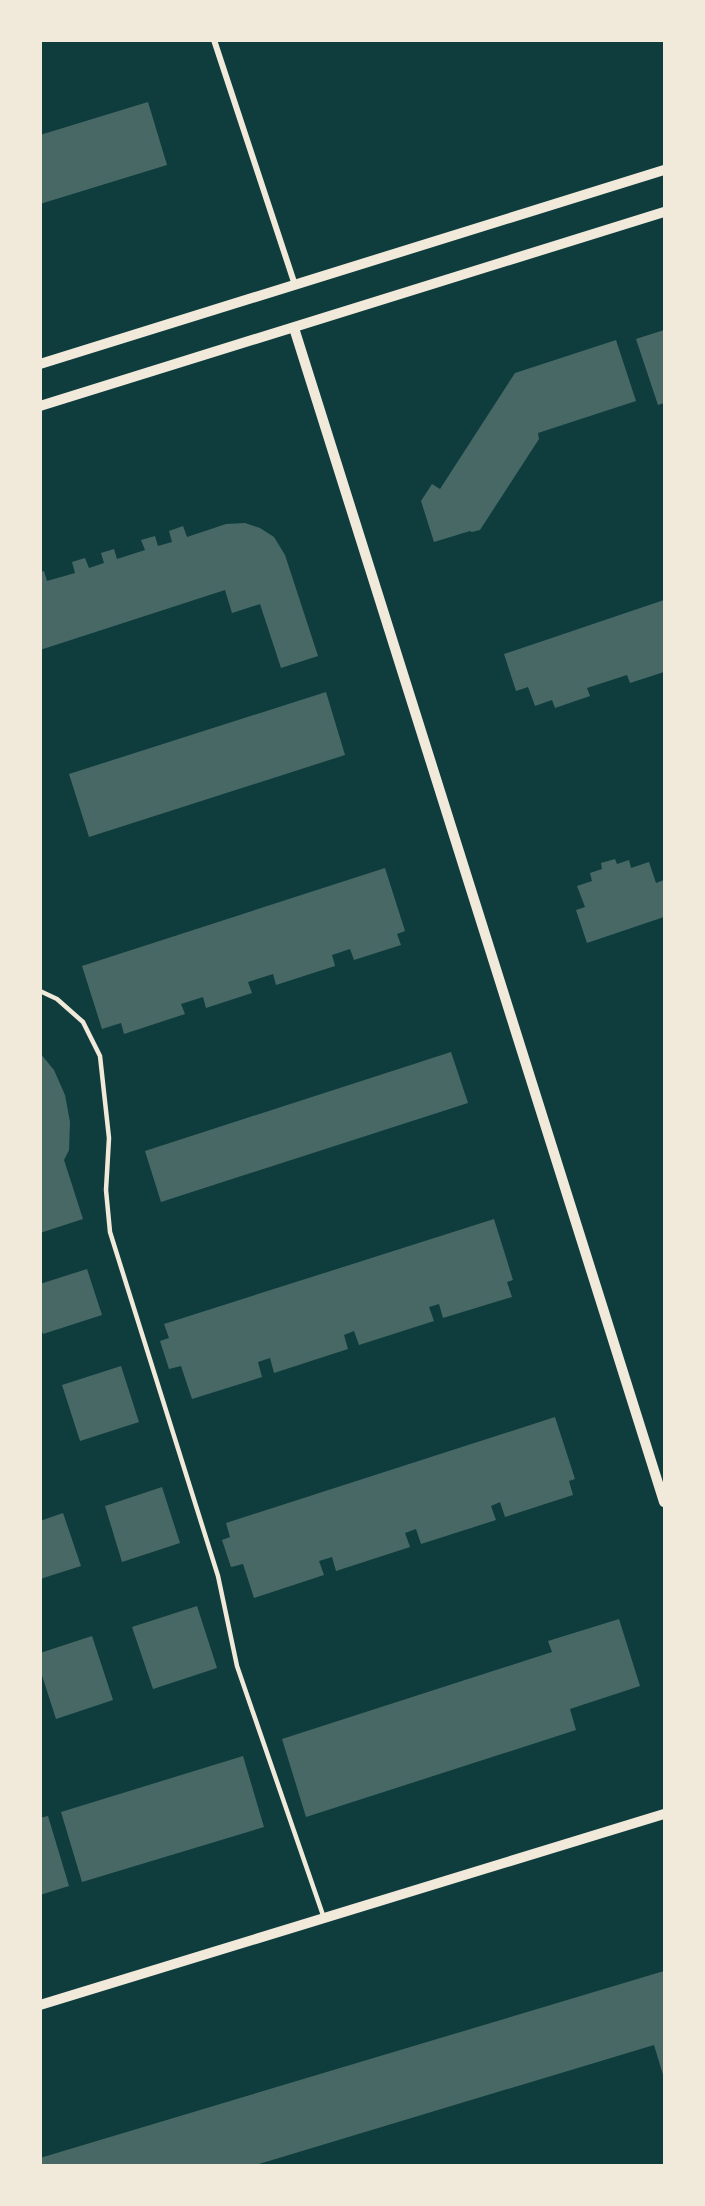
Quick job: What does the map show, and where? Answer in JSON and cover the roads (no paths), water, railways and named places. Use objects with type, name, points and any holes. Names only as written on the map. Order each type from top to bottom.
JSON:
[{"type":"street","points":[[214,40],[295,285]]},
{"type":"street","points":[[40,364],[664,170]]},
{"type":"street","points":[[40,406],[664,212]]},
{"type":"street","points":[[294,328],[664,1502]]},
{"type":"street","points":[[40,2005],[664,1814]]},
{"type":"lane","points":[[40,991],[57,999],[83,1022],[100,1056],[109,1138],[106,1190],[110,1232],[218,1576],[237,1666],[324,1919]]}]
